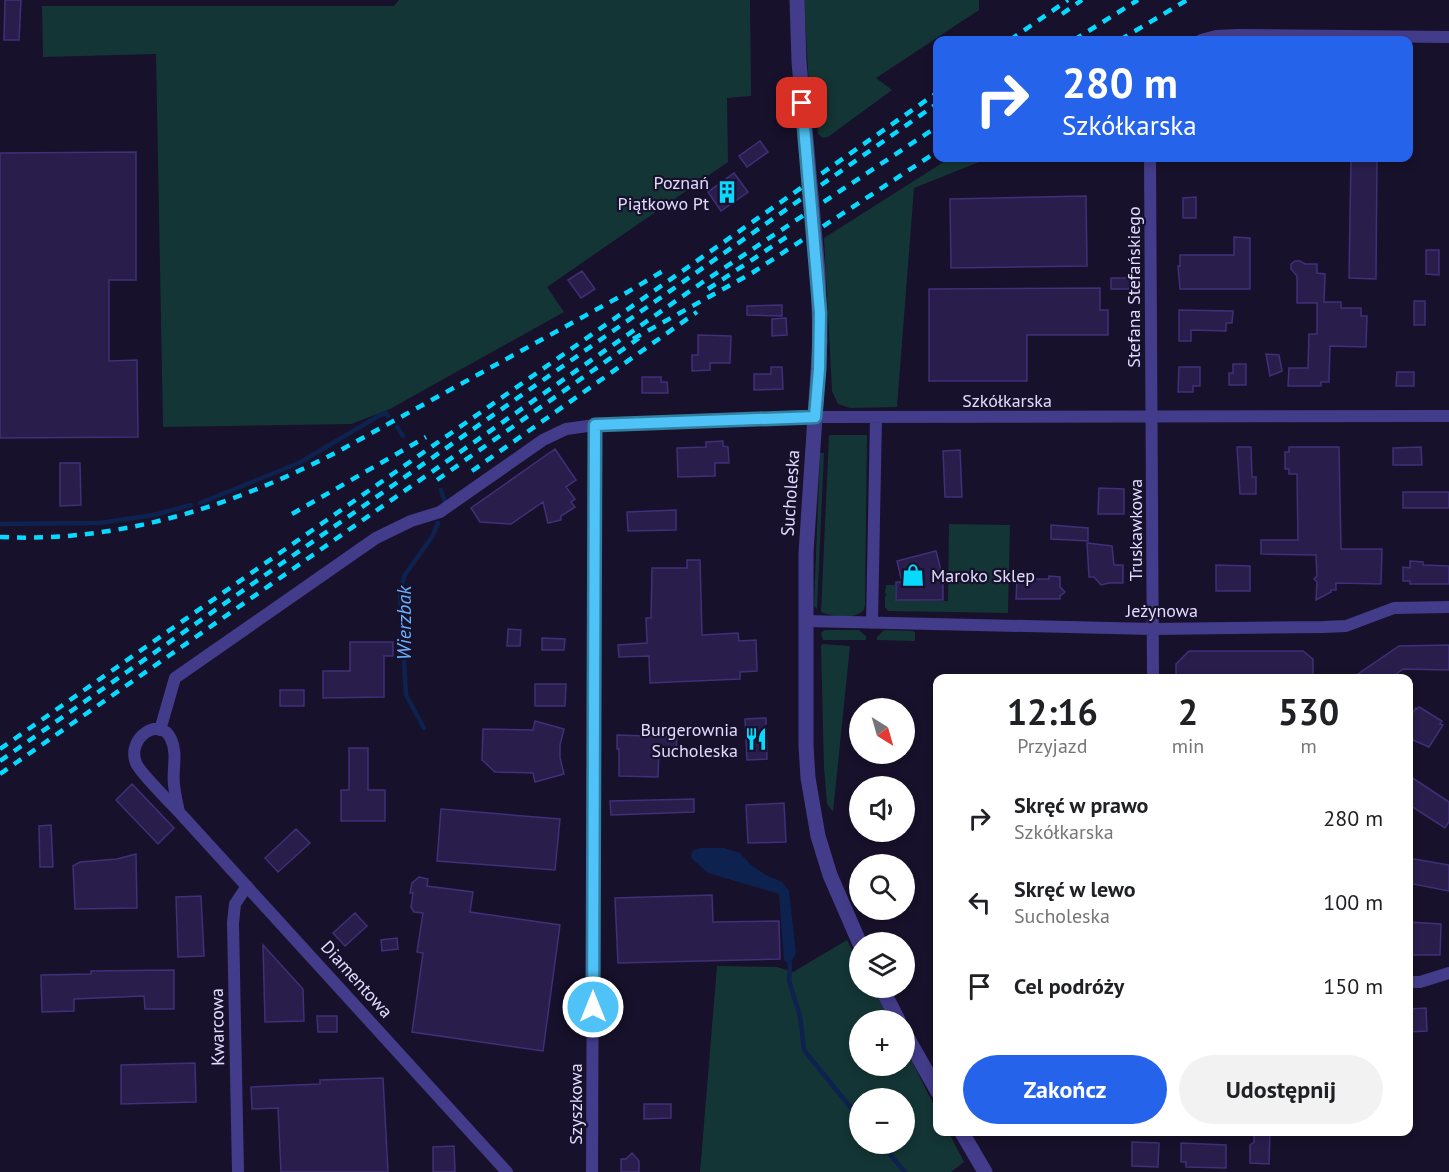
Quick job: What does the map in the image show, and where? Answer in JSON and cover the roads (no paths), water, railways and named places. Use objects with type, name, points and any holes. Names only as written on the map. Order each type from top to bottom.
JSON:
[{"type":"street","name":"Sucholeska","points":[[797,0],[799,62],[819,293],[820,341],[808,505],[806,746],[812,808],[830,875],[855,932]]},
{"type":"street","points":[[1216,36],[1344,36]]},
{"type":"street","points":[[1413,37],[1449,37]]},
{"type":"street","name":"Stefana Stefańskiego","points":[[1150,162],[1152,417]]},
{"type":"street","name":"Szkółkarska","points":[[160,730],[175,678],[376,538],[411,521],[440,512],[543,440],[566,429],[595,425],[815,417],[1449,416]]},
{"type":"street","points":[[872,623],[876,417]]},
{"type":"street","name":"Truskawkowa","points":[[1152,417],[1153,674]]},
{"type":"street","name":"Szyszkowa","points":[[592,1172],[595,425]]},
{"type":"street","name":"Jeżynowa","points":[[806,621],[1153,629],[1346,626],[1394,608],[1449,607]]},
{"type":"street","name":"Diamentowa","points":[[160,730],[151,730],[142,734],[136,742],[134,753],[136,764],[507,1172]]},
{"type":"street","points":[[160,730],[170,735],[174,746],[173,783],[179,812]]},
{"type":"street","name":"Kwarcowa","points":[[238,1172],[233,923],[235,904],[247,885]]},
{"type":"street","points":[[1413,982],[1449,973]]},
{"type":"street","points":[[915,1051],[933,1083]]},
{"type":"street","points":[[964,1136],[985,1172]]},
{"type":"water","points":[[701,848],[724,848],[740,853],[750,864],[782,882],[789,891],[796,953],[790,964],[784,961],[779,894],[708,873],[691,858],[692,851]]},
{"type":"waterway","name":"Wierzbak","points":[[200,503],[299,463],[380,415],[386,413],[388,416]]},
{"type":"waterway","name":"Wierzbak","points":[[397,427],[403,436]]},
{"type":"waterway","name":"Wierzbak","points":[[441,490],[445,502]]},
{"type":"waterway","name":"Wierzbak","points":[[0,524],[99,523],[154,515],[191,505]]},
{"type":"waterway","name":"Wierzbak","points":[[424,728],[406,695],[400,596],[404,576],[432,537],[438,523]]},
{"type":"waterway","name":"Wierzbak","points":[[790,964],[789,981],[800,1016],[804,1050],[849,1105]]},
{"type":"waterway","name":"Wierzbak","points":[[889,1154],[905,1172]]},
{"type":"railway","points":[[1016,36],[1068,0]]},
{"type":"railway","points":[[1062,14],[1082,0]]},
{"type":"railway","points":[[1080,36],[1138,0]]},
{"type":"railway","points":[[1127,36],[1187,0]]},
{"type":"railway","points":[[0,749],[933,96]]},
{"type":"railway","points":[[0,761],[933,107]]},
{"type":"railway","points":[[0,774],[700,284],[933,129]]},
{"type":"railway","points":[[633,339],[752,273],[933,154]]},
{"type":"railway","points":[[708,289],[788,236]]},
{"type":"railway","points":[[0,537],[88,534],[132,527],[174,517],[257,489],[337,452],[668,268]]},
{"type":"railway","points":[[472,471],[697,312]]},
{"type":"railway","points":[[437,480],[642,336]]},
{"type":"railway","points":[[292,514],[426,437]]},
{"type":"place","name":"Poznań Piątkowo Pt","points":[[727,192]]},
{"type":"place","name":"Maroko Sklep","points":[[913,575]]},
{"type":"place","name":"Burgerownia Sucholeska","points":[[756,739]]}]
